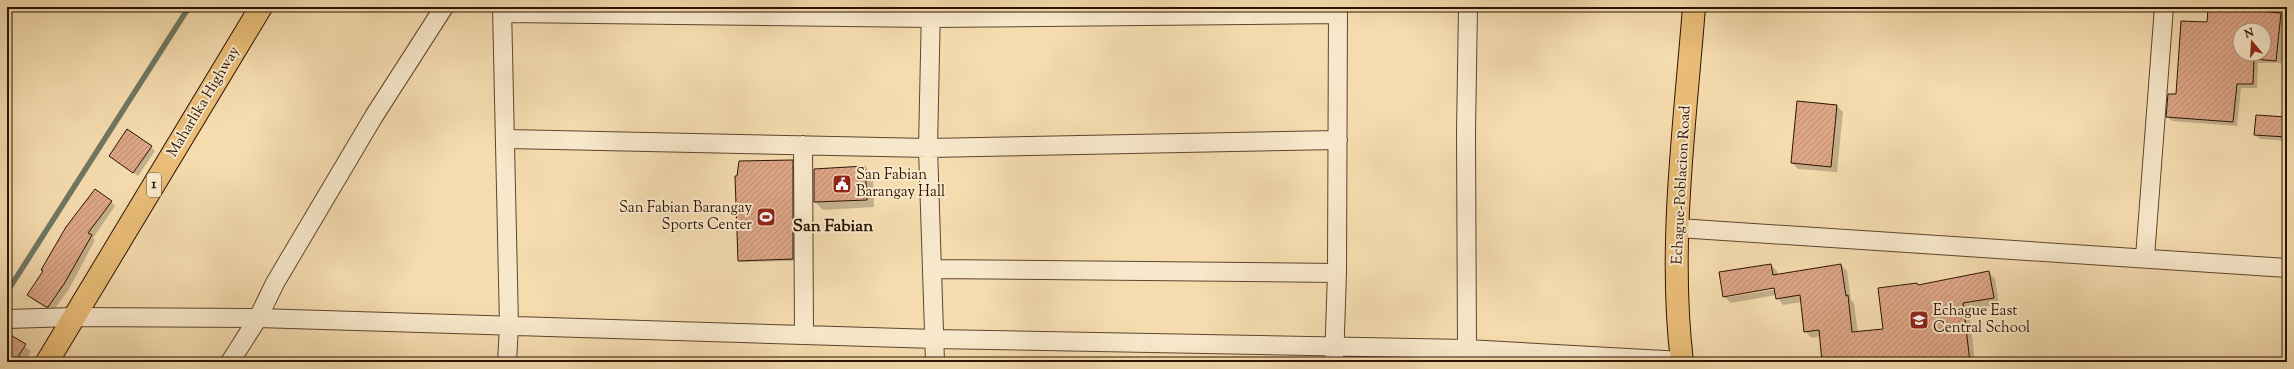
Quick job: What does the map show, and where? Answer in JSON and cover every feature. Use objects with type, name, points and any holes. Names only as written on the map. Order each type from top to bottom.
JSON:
[{"type":"main road","name":"Maharlika Highway","points":[[47,362],[261,7]]},
{"type":"main road","name":"Echague-Poblacion Road","points":[[1682,362],[1676,296],[1678,228],[1694,7]]},
{"type":"street","points":[[230,362],[258,318],[275,282],[374,116],[444,7]]},
{"type":"street","points":[[1467,349],[1466,132],[1468,7]]},
{"type":"street","points":[[2145,257],[2164,7]]},
{"type":"street","points":[[507,362],[508,326],[502,10],[932,13],[1338,10],[1337,274],[1334,354]]},
{"type":"street","points":[[932,13],[928,148],[935,362]]},
{"type":"street","points":[[505,139],[928,148],[1338,140]]},
{"type":"street","points":[[803,145],[804,335]]},
{"type":"street","points":[[1678,228],[2145,257],[2287,268]]},
{"type":"street","points":[[933,269],[1337,274]]},
{"type":"street","points":[[7,319],[74,317],[258,318],[935,339],[1334,354],[1467,349],[1682,362]]},
{"type":"building","points":[[2242,7],[2258,7],[2258,11],[2281,13],[2276,61],[2272,61],[2272,22],[2232,22],[2232,62],[2254,62],[2253,84],[2237,84],[2233,122],[2166,117],[2168,94],[2176,94],[2181,21],[2207,22],[2208,9],[2241,11]]},
{"type":"building","points":[[1797,101],[1837,105],[1831,167],[1791,163]]},
{"type":"building","points":[[2256,115],[2287,117],[2286,137],[2254,135]]},
{"type":"building","points":[[127,129],[152,146],[133,173],[109,156]]},
{"type":"building","name":"San Fabian Barangay Sports Center","points":[[793,160],[793,259],[738,261],[735,176],[737,176],[739,161]]},
{"type":"building","name":"San Fabian Barangay Hall","points":[[865,166],[867,200],[814,202],[814,169]]},
{"type":"building","points":[[95,189],[112,201],[88,233],[92,235],[64,284],[48,307],[46,307],[27,295],[43,271],[41,270],[66,227]]},
{"type":"building","points":[[1771,264],[1773,275],[1841,264],[1846,296],[1848,295],[1852,332],[1883,329],[1878,288],[1917,283],[1918,285],[1989,271],[1994,298],[1963,303],[1970,362],[1822,362],[1819,330],[1804,332],[1800,295],[1776,299],[1774,288],[1723,297],[1719,272]]},
{"type":"building","points":[[7,333],[26,344],[15,362],[7,362]]},
{"type":"waterway","points":[[7,292],[189,7]]},
{"type":"place","name":"San Fabian Barangay Hall","points":[[842,184]]},
{"type":"place","name":"San Fabian Barangay Sports Center","points":[[766,217]]},
{"type":"place","name":"Echague East Central School","points":[[1919,320]]},
{"type":"district","name":"San Fabian","points":[[833,227]]}]
